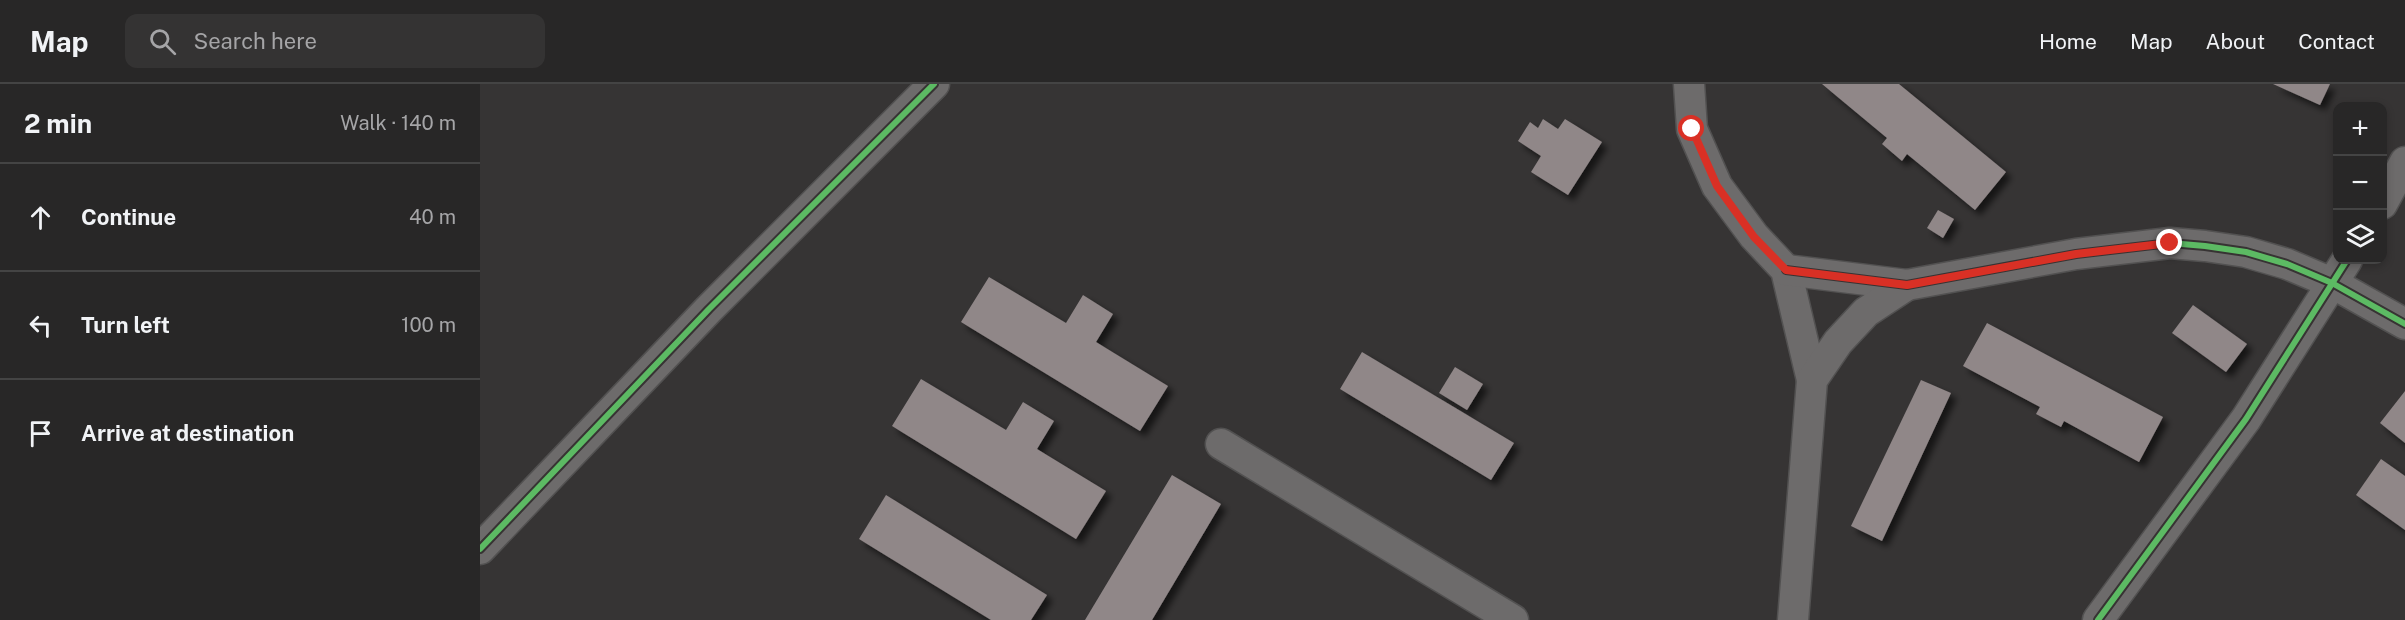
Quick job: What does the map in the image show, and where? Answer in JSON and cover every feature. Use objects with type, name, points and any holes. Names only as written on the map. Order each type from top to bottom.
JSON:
[{"type":"street","points":[[1689,84],[1692,129],[1717,186],[1754,237],[1786,270],[1812,380],[1793,620]]},
{"type":"street","points":[[480,549],[701,317],[927,86]]},
{"type":"street","points":[[2387,195],[2405,162]]},
{"type":"street","points":[[1786,270],[1907,285],[2076,254],[2170,243],[2246,252],[2287,264],[2339,271],[2405,324]]},
{"type":"street","points":[[2098,620],[2246,419],[2339,271]]},
{"type":"street","points":[[1812,380],[1838,342],[1866,312],[1907,285]]},
{"type":"street","points":[[1221,444],[1513,620]]},
{"type":"building","points":[[1822,84],[1899,84],[2006,172],[1975,210],[1907,154],[1902,161],[1882,144],[1887,138]]},
{"type":"building","points":[[2273,84],[2330,84],[2320,105]]},
{"type":"building","points":[[1543,119],[1558,129],[1565,119],[1602,142],[1568,195],[1531,172],[1541,156],[1518,141],[1530,122],[1538,128]]},
{"type":"building","points":[[1938,210],[1954,219],[1943,238],[1927,228]]},
{"type":"building","points":[[989,277],[1066,323],[1083,295],[1113,314],[1096,342],[1168,386],[1140,431],[961,322]]},
{"type":"building","points":[[2193,305],[2247,344],[2226,372],[2172,333]]},
{"type":"building","points":[[1987,323],[2163,417],[2139,462],[2064,421],[2061,427],[2036,414],[2040,407],[1963,366]]},
{"type":"building","points":[[1362,352],[1514,443],[1491,480],[1340,389]]},
{"type":"building","points":[[1455,367],[1483,384],[1467,410],[1439,393]]},
{"type":"building","points":[[921,379],[1006,430],[1023,402],[1054,421],[1037,449],[1106,491],[1076,539],[892,426]]},
{"type":"building","points":[[1921,380],[1951,393],[1882,541],[1851,526]]},
{"type":"building","points":[[2405,391],[2405,443],[2380,423]]},
{"type":"building","points":[[2381,459],[2405,476],[2405,530],[2356,495]]},
{"type":"building","points":[[1172,475],[1221,504],[1152,620],[1085,620]]},
{"type":"building","points":[[886,495],[1047,595],[1031,620],[991,620],[859,539]]},
{"type":"cycle path","points":[[480,549],[709,309],[934,84]]},
{"type":"cycle path","points":[[1786,270],[1907,285],[2076,254],[2170,243],[2205,246],[2246,252],[2287,264],[2332,283],[2405,324]]},
{"type":"cycle path","points":[[2098,620],[2246,419],[2344,264]]},
{"type":"route","points":[[1692,129],[1717,186],[1754,237],[1786,270],[1907,285],[1960,273],[2076,254],[2170,243]]}]
